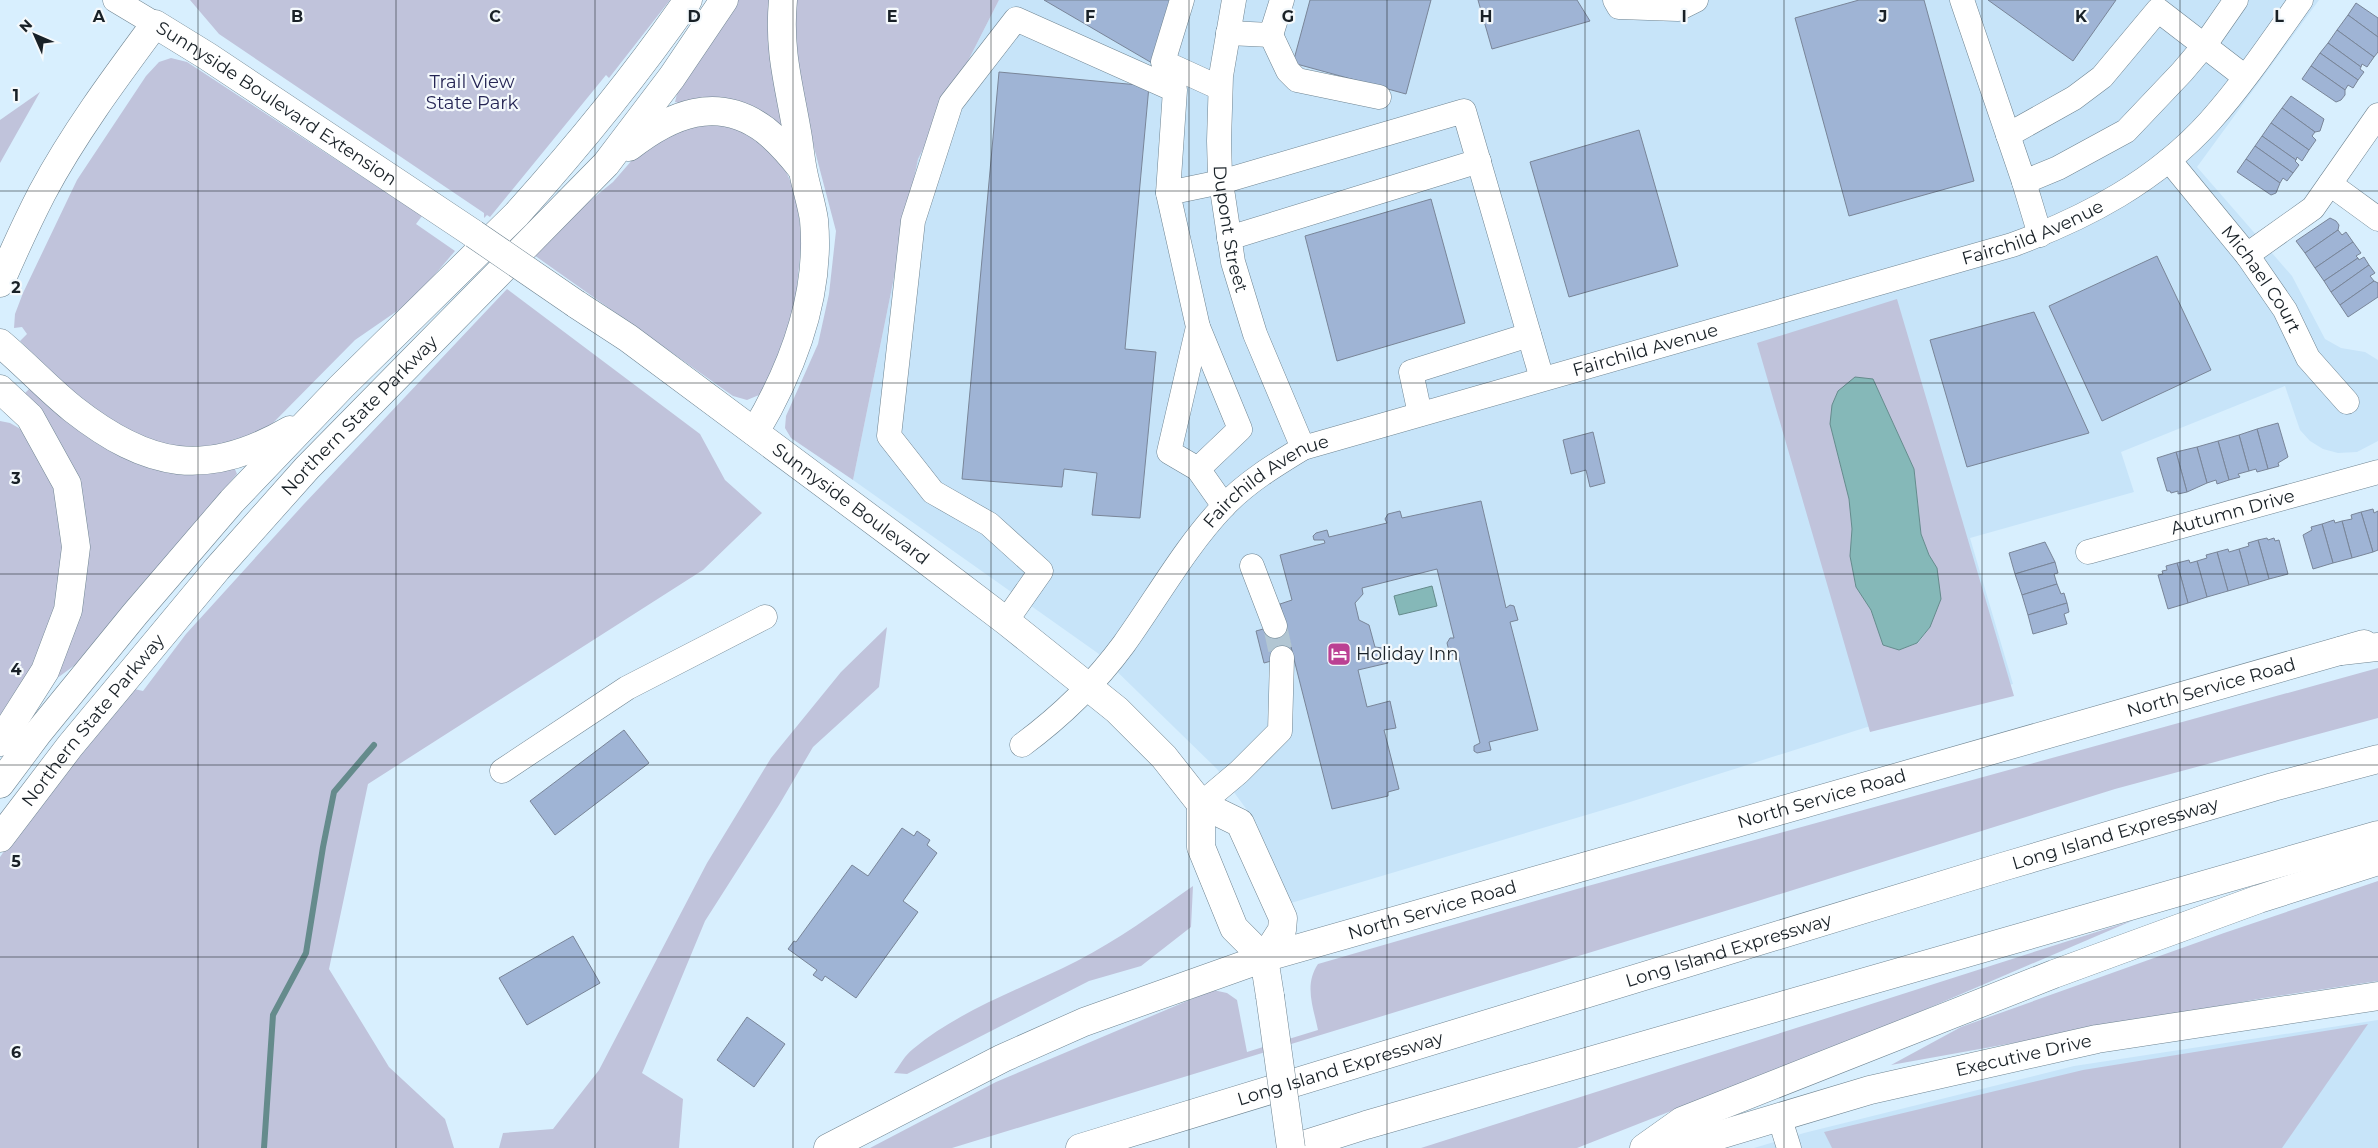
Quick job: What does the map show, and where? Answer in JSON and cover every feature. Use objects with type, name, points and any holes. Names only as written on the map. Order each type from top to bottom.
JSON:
[{"type":"main road","name":"Northern State Parkway","points":[[0,784],[38,733],[141,607],[232,501],[318,411],[518,214],[582,140],[662,38],[688,0]]},
{"type":"main road","name":"Northern State Parkway","points":[[0,838],[70,746],[217,569],[307,468],[606,164],[672,77],[724,0]]},
{"type":"main road","points":[[755,432],[770,408],[796,351],[808,309],[813,279],[814,220],[802,168],[781,49],[783,0]]},
{"type":"main road","name":"Sunnyside Boulevard Extension","points":[[0,283],[42,192],[71,142],[113,80],[155,24],[207,56],[474,234]]},
{"type":"main road","points":[[606,164],[652,129],[694,112],[713,111],[729,113],[747,119],[765,130],[802,168]]},
{"type":"main road","name":"Sunnyside Boulevard","points":[[474,234],[628,338],[755,432],[1006,621],[1117,710],[1164,756],[1201,804],[1240,823],[1283,918],[1282,930],[1264,958]]},
{"type":"main road","points":[[0,343],[73,409],[119,441],[137,450],[183,462],[205,462],[232,456],[267,443],[318,411]]},
{"type":"main road","points":[[0,388],[30,417],[67,484],[76,547],[68,610],[45,671],[0,742]]},
{"type":"main road","points":[[0,412],[7,412],[26,423],[44,440]]},
{"type":"main road","name":"North Service Road","points":[[828,1148],[1003,1058],[1084,1022],[1264,958],[2378,640]]},
{"type":"main road","points":[[2341,651],[2378,647]]},
{"type":"main road","name":"Long Island Expressway","points":[[1080,1148],[2002,867],[2273,787],[2378,759]]},
{"type":"main road","points":[[1201,804],[1201,847],[1234,928],[1264,958],[1292,1148],[1366,1125],[2378,835]]},
{"type":"main road","points":[[1644,1148],[1682,1121],[2054,974],[2259,899],[2378,860]]},
{"type":"main road","name":"Executive Drive","points":[[1676,1148],[1870,1090],[2097,1039],[2378,996]]},
{"type":"street","points":[[115,0],[155,24]]},
{"type":"street","points":[[1182,0],[1163,62],[1220,88]]},
{"type":"street","name":"Dupont Street","points":[[1234,0],[1220,88],[1218,141],[1221,182],[1229,238],[1233,262],[1254,334],[1302,448]]},
{"type":"street","points":[[1282,0],[1271,34],[1288,71],[1297,80],[1379,97]]},
{"type":"street","points":[[1614,0],[1619,7],[1678,9],[1696,0]]},
{"type":"street","points":[[1962,0],[2024,182],[2040,235]]},
{"type":"street","points":[[2024,182],[2058,168],[2126,131],[2204,46],[2236,0]]},
{"type":"street","name":"Fairchild Avenue","points":[[1022,745],[1052,722],[1122,646],[1192,544],[1224,506],[1261,474],[1302,448],[2005,247],[2040,235],[2087,214],[2130,190],[2169,160],[2210,122],[2301,0]]},
{"type":"street","points":[[2008,135],[2074,98],[2102,77],[2161,5],[2204,46],[2245,77]]},
{"type":"street","points":[[1006,621],[1041,571],[989,524],[934,492],[889,436],[913,221],[951,102],[1016,19],[1175,90],[1168,194],[1198,327],[1240,428],[1198,470]]},
{"type":"street","points":[[1228,33],[1271,34]]},
{"type":"street","points":[[1168,194],[1221,182],[1464,111],[1542,379]]},
{"type":"street","points":[[2247,255],[2313,208],[2378,116]]},
{"type":"street","name":"Michael Court","points":[[2169,160],[2247,255],[2285,310],[2308,358],[2347,402]]},
{"type":"street","points":[[1229,238],[1479,162]]},
{"type":"street","points":[[2330,184],[2378,218]]},
{"type":"street","points":[[1198,327],[1170,452],[1198,470],[1224,506]]},
{"type":"street","points":[[1420,414],[1411,372],[1529,335]]},
{"type":"street","name":"Autumn Drive","points":[[2088,552],[2378,472]]},
{"type":"street","points":[[1252,566],[1275,626]]},
{"type":"street","points":[[502,771],[627,688],[765,617]]},
{"type":"street","points":[[1201,804],[1239,772],[1280,732],[1282,658]]},
{"type":"street","points":[[1779,1116],[1790,1148]]},
{"type":"shaded area","points":[[999,0],[2319,0],[2197,167],[2292,276],[2325,339],[2341,348],[2365,352],[2378,360],[2378,441],[2357,452],[2338,453],[2323,449],[2310,441],[2300,430],[2285,386],[2121,452],[2134,492],[1970,538],[2013,684],[1940,704],[1630,802],[1291,903],[1255,821],[1217,769],[1099,654],[853,480],[918,159]]},
{"type":"shaded area","points":[[1855,377],[1873,379],[1914,469],[1921,534],[1929,555],[1937,568],[1941,599],[1930,627],[1917,643],[1899,650],[1883,645],[1871,610],[1856,587],[1850,556],[1852,529],[1849,499],[1830,424],[1832,405],[1838,391]]},
{"type":"shaded area","points":[[1432,586],[1437,606],[1399,615],[1394,596]]},
{"type":"shaded area","points":[[2378,1020],[2378,1148],[1754,1148],[1804,1133],[2074,1066]]},
{"type":"green space","name":"Trail View State Park","points":[[190,0],[670,0],[609,78],[606,75],[490,217],[487,215],[484,218],[484,213],[219,34]]},
{"type":"green space","points":[[738,0],[774,0],[785,118],[781,128],[675,102],[677,94]]},
{"type":"green space","points":[[789,0],[999,0],[918,159],[853,480],[791,438],[785,428],[786,416],[818,344],[829,294],[836,231],[806,117]]},
{"type":"green space","points":[[171,58],[187,62],[422,216],[416,224],[455,251],[413,300],[355,340],[270,426],[233,448],[143,445],[98,416],[20,341],[27,334],[22,327],[14,328],[15,314],[23,293],[77,180],[146,76],[159,62]]},
{"type":"green space","points":[[40,92],[0,163],[0,120]]},
{"type":"green space","points":[[696,117],[744,124],[776,150],[795,191],[802,238],[794,315],[772,376],[759,395],[747,400],[733,396],[534,255],[565,221],[613,182],[653,136]]},
{"type":"green space","points":[[507,289],[700,434],[725,480],[762,513],[703,570],[368,784],[329,969],[389,1067],[445,1119],[454,1148],[0,1148],[0,857],[27,818],[130,688],[143,691],[186,634],[304,504]]},
{"type":"green space","points":[[1897,299],[2014,696],[1870,732],[1757,343]],"holes":[[[1873,379],[1914,469],[1921,534],[1929,555],[1937,568],[1930,627],[1918,643],[1899,650],[1883,645],[1871,610],[1856,587],[1850,556],[1852,529],[1849,499],[1830,424]]]},
{"type":"green space","points":[[33,385],[80,424],[232,462],[237,474],[75,665],[45,687],[83,561],[24,394]]},
{"type":"green space","points":[[0,421],[10,423],[31,435],[53,466],[67,533],[56,608],[22,690],[0,727]]},
{"type":"green space","points":[[887,627],[879,687],[813,747],[779,805],[705,921],[642,1073],[683,1099],[679,1148],[499,1148],[503,1133],[553,1129],[599,1070],[707,863],[771,758],[841,672]]},
{"type":"green space","points":[[2378,668],[2378,718],[2115,789],[1761,900],[952,1148],[870,1148],[996,1082],[1213,990],[1227,993],[1237,1000],[1247,1052],[1318,1030],[1312,1004],[1311,980],[1318,964],[1577,889]]},
{"type":"green space","points":[[2378,881],[2378,981],[2264,998],[1891,1065],[1961,1027],[2224,933]]},
{"type":"green space","points":[[1193,886],[1191,927],[1141,966],[1089,981],[907,1074],[894,1073],[910,1051],[951,1022],[1092,953]]},
{"type":"green space","points":[[2134,920],[1882,1028],[1577,1148],[1421,1148]]},
{"type":"green space","points":[[2368,1024],[2282,1148],[1832,1148],[1824,1132],[2083,1070]]},
{"type":"building","points":[[1044,0],[1172,0],[1152,63]]},
{"type":"building","points":[[1310,0],[1431,0],[1406,94],[1293,63]]},
{"type":"building","points":[[1478,0],[1577,0],[1590,21],[1492,49]]},
{"type":"building","points":[[1859,0],[1924,0],[1974,181],[1849,216],[1795,18]]},
{"type":"building","points":[[1988,0],[2116,0],[2073,61]]},
{"type":"building","points":[[2356,3],[2378,18],[2378,37],[2348,15]]},
{"type":"building","points":[[2348,15],[2378,37],[2378,52],[2374,57],[2337,30]]},
{"type":"building","points":[[2337,30],[2374,57],[2367,67],[2362,64],[2361,67],[2328,43]]},
{"type":"building","points":[[2328,43],[2361,67],[2360,69],[2364,72],[2358,80],[2320,53]]},
{"type":"building","points":[[2320,53],[2358,80],[2353,88],[2348,85],[2345,90],[2311,66]]},
{"type":"building","points":[[2311,66],[2345,90],[2345,95],[2341,100],[2336,102],[2302,79]]},
{"type":"building","points":[[999,72],[1149,86],[1125,349],[1156,352],[1140,518],[1092,515],[1097,473],[1064,469],[1062,487],[962,479]]},
{"type":"building","points":[[2291,96],[2324,119],[2320,131],[2315,132],[2282,108]]},
{"type":"building","points":[[2282,108],[2315,132],[2312,136],[2316,140],[2309,150],[2271,123]]},
{"type":"building","points":[[2271,123],[2309,150],[2302,161],[2297,157],[2296,160],[2262,136]]},
{"type":"building","points":[[1639,130],[1678,266],[1569,297],[1530,162]]},
{"type":"building","points":[[2262,136],[2296,160],[2299,165],[2293,173],[2255,146]]},
{"type":"building","points":[[2255,146],[2293,173],[2287,181],[2283,178],[2280,183],[2246,159]]},
{"type":"building","points":[[2246,159],[2280,183],[2276,193],[2271,195],[2237,172]]},
{"type":"building","points":[[1431,199],[1465,323],[1337,361],[1305,236]]},
{"type":"building","points":[[2330,218],[2339,225],[2338,230],[2305,253],[2296,241]]},
{"type":"building","points":[[2338,230],[2342,235],[2346,232],[2353,242],[2315,268],[2305,253]]},
{"type":"building","points":[[2353,242],[2361,253],[2356,256],[2358,258],[2324,281],[2315,268]]},
{"type":"building","points":[[2157,256],[2211,370],[2102,421],[2049,306]]},
{"type":"building","points":[[2364,257],[2369,265],[2331,292],[2324,281],[2358,258],[2359,260]]},
{"type":"building","points":[[2369,265],[2375,273],[2370,276],[2374,281],[2340,305],[2331,292]]},
{"type":"building","points":[[2374,281],[2378,283],[2378,297],[2348,317],[2340,305]]},
{"type":"building","points":[[2034,312],[2089,433],[1967,467],[1930,340]]},
{"type":"building","points":[[2278,423],[2288,457],[2278,463],[2279,466],[2268,469],[2257,429]]},
{"type":"building","points":[[2257,429],[2268,469],[2257,472],[2256,469],[2249,471],[2239,435]]},
{"type":"building","points":[[1593,432],[1605,483],[1590,487],[1586,470],[1571,474],[1563,440]]},
{"type":"building","points":[[2239,435],[2249,471],[2238,474],[2240,477],[2229,480],[2218,441]]},
{"type":"building","points":[[2218,441],[2229,480],[2217,484],[2216,480],[2207,483],[2197,447]]},
{"type":"building","points":[[2197,447],[2207,483],[2187,492],[2176,452]]},
{"type":"building","points":[[2176,452],[2187,492],[2178,494],[2178,491],[2171,493],[2167,491],[2157,458]]},
{"type":"building","name":"Holiday Inn","points":[[1481,501],[1506,608],[1510,605],[1514,606],[1518,620],[1510,622],[1538,730],[1489,742],[1491,750],[1477,753],[1474,751],[1474,746],[1480,743],[1458,654],[1450,655],[1447,643],[1450,638],[1454,638],[1437,569],[1362,588],[1363,594],[1355,603],[1359,620],[1369,625],[1375,647],[1383,648],[1388,663],[1358,670],[1367,707],[1390,701],[1396,728],[1384,730],[1399,789],[1388,792],[1388,796],[1332,809],[1280,604],[1292,600],[1280,555],[1325,543],[1324,540],[1314,540],[1313,536],[1316,533],[1327,530],[1329,537],[1387,523],[1385,519],[1388,514],[1400,511],[1402,518]]},
{"type":"building","points":[[2373,509],[2374,513],[2378,511],[2378,550],[2373,552],[2361,512]]},
{"type":"building","points":[[2361,512],[2373,552],[2352,558],[2342,521],[2352,519],[2351,515]]},
{"type":"building","points":[[2334,520],[2335,523],[2342,521],[2352,558],[2333,563],[2322,524]]},
{"type":"building","points":[[2322,524],[2333,563],[2313,569],[2303,535],[2312,530],[2311,527]]},
{"type":"building","points":[[2267,538],[2268,540],[2274,538],[2275,541],[2279,540],[2288,574],[2269,579],[2258,540]]},
{"type":"building","points":[[2258,540],[2269,579],[2249,585],[2239,549],[2249,546],[2248,543]]},
{"type":"building","points":[[2045,542],[2055,562],[2015,574],[2009,553]]},
{"type":"building","points":[[2228,549],[2229,552],[2239,549],[2249,585],[2228,591],[2217,552]]},
{"type":"building","points":[[2217,552],[2228,591],[2207,597],[2197,561],[2207,558],[2206,555]]},
{"type":"building","points":[[2189,560],[2190,563],[2197,561],[2207,597],[2188,603],[2177,563]]},
{"type":"building","points":[[2055,562],[2058,573],[2054,574],[2057,584],[2022,595],[2015,574]]},
{"type":"building","points":[[2177,563],[2188,603],[2168,609],[2158,575],[2163,574],[2162,571],[2167,570],[2166,566]]},
{"type":"building","points":[[2057,584],[2061,594],[2064,593],[2067,603],[2028,615],[2022,595]]},
{"type":"building","points":[[2067,603],[2069,612],[2064,614],[2067,624],[2033,634],[2028,615]]},
{"type":"building","points":[[1285,623],[1293,655],[1264,663],[1256,631]]},
{"type":"building","points":[[624,730],[649,763],[555,835],[530,801]]},
{"type":"building","points":[[902,828],[914,836],[917,831],[930,840],[927,845],[937,853],[903,901],[918,912],[856,998],[825,976],[822,981],[813,975],[817,970],[788,949],[794,941],[796,942],[852,865],[868,876]]},
{"type":"building","points":[[573,936],[600,983],[527,1025],[499,978]]},
{"type":"building","points":[[747,1017],[785,1044],[754,1087],[717,1060]]},
{"type":"waterway","points":[[264,1148],[273,1015],[306,953],[334,792],[374,745]]},
{"type":"tunnel","points":[[1275,626],[1282,658]]},
{"type":"place","name":"Holiday Inn","points":[[1339,654]]}]
